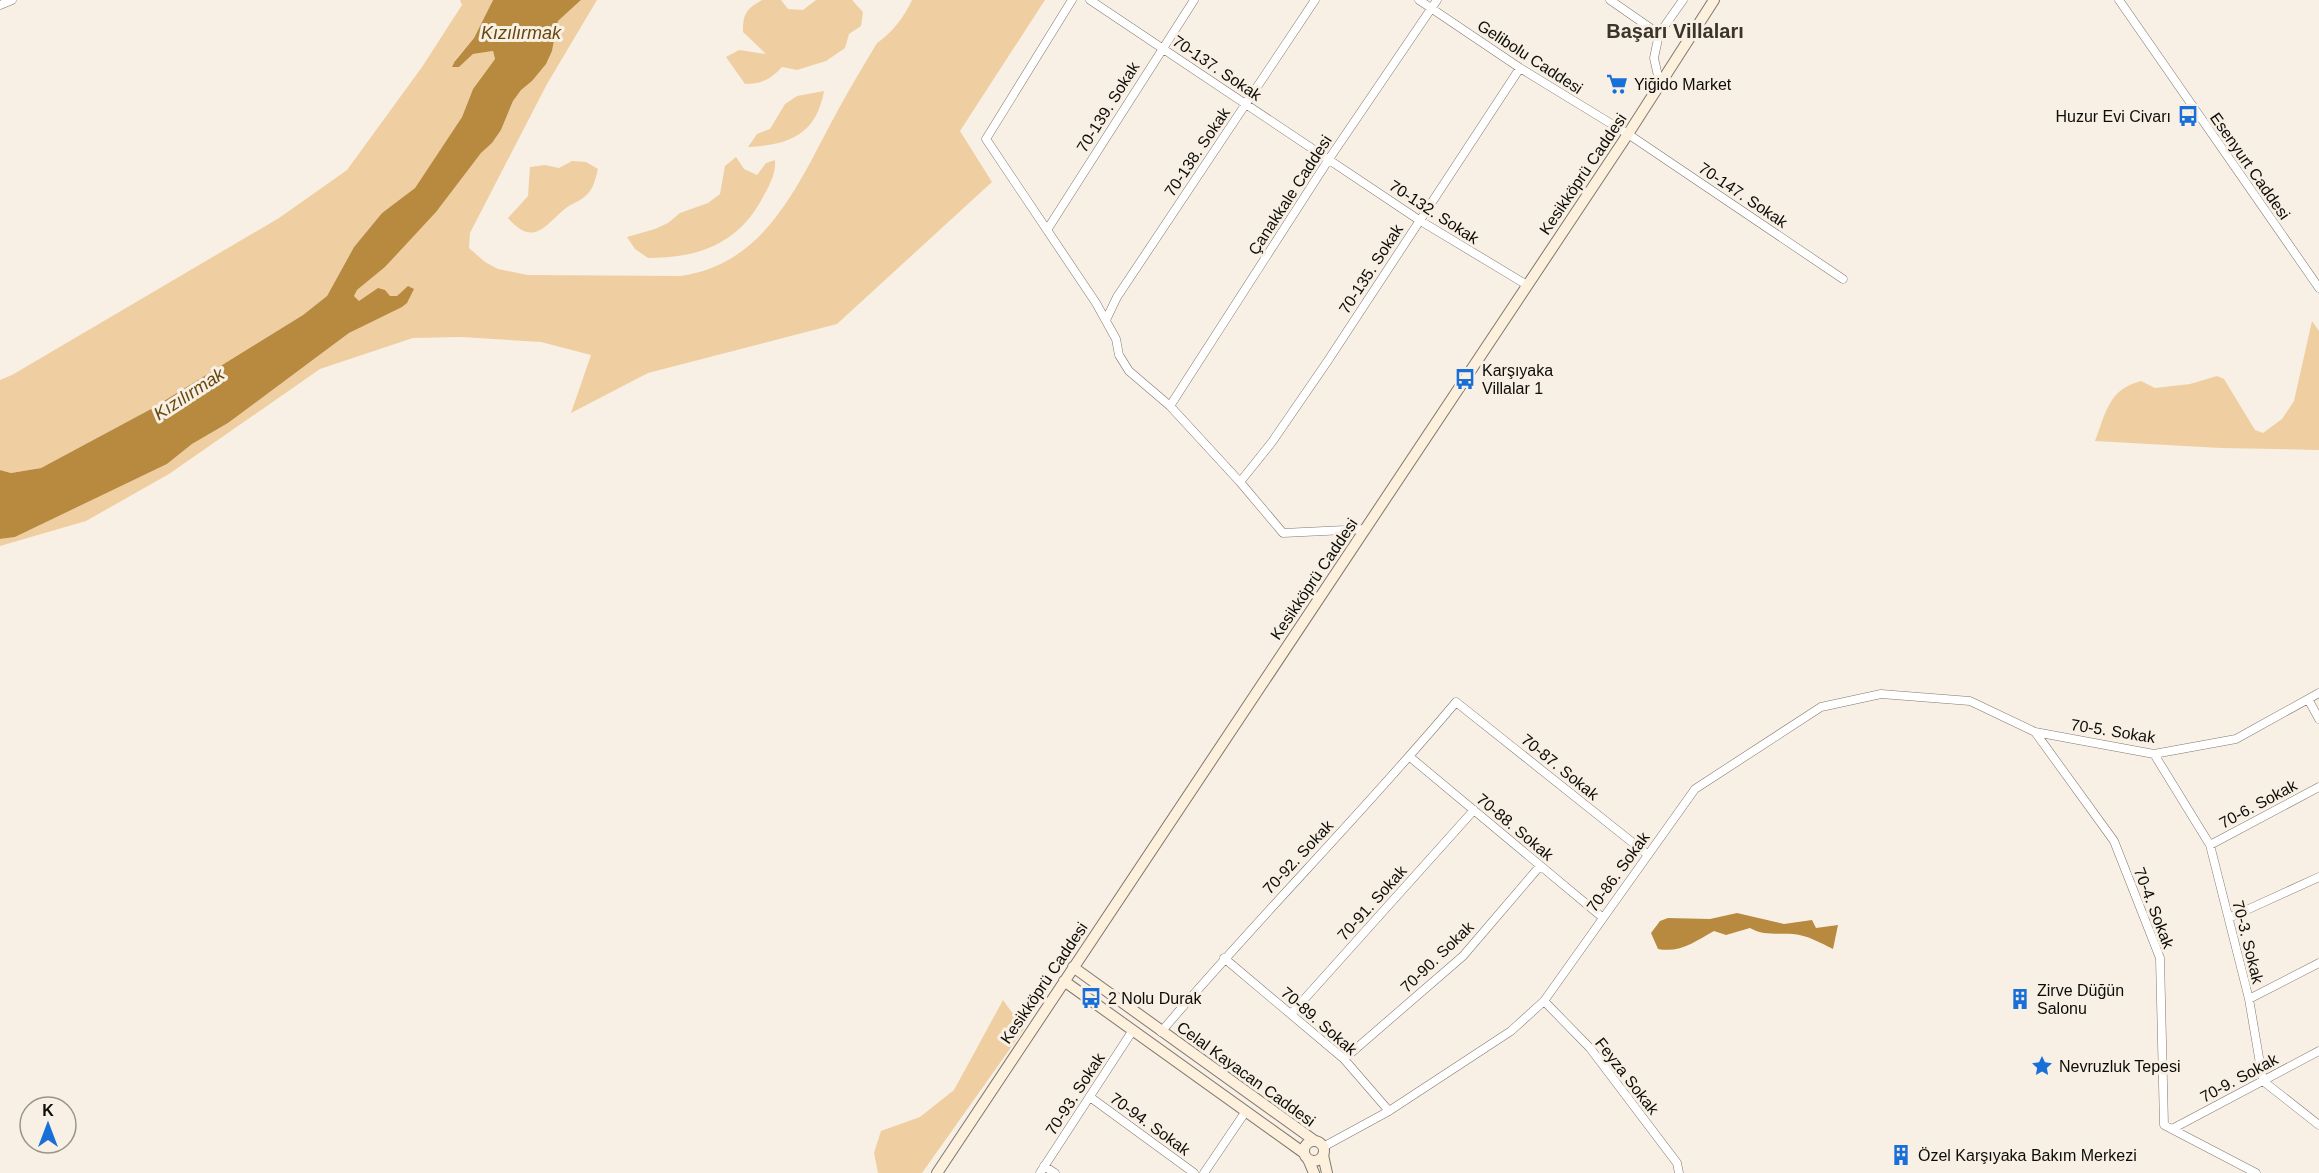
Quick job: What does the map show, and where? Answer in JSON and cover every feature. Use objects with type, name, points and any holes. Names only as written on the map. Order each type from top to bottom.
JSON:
[{"type":"street","points":[[0,5],[12,0]]},
{"type":"street","points":[[1072,0],[986,139],[1106,321],[1116,339],[1119,355],[1129,371],[1170,406],[1283,533],[1366,529]]},
{"type":"street","name":"70-137. Sokak","points":[[1090,0],[1329,159]]},
{"type":"street","name":"70-139. Sokak","points":[[1047,230],[1194,0]]},
{"type":"street","name":"70-138. Sokak","points":[[1106,321],[1117,297],[1315,0]]},
{"type":"street","name":"Gelibolu Caddesi","points":[[1419,0],[1520,68],[1628,134]]},
{"type":"street","name":"Çanakkale Caddesi","points":[[1170,406],[1329,159],[1437,0]]},
{"type":"street","points":[[1610,0],[1659,34]]},
{"type":"street","points":[[1660,85],[1654,58],[1659,34],[1683,0]]},
{"type":"street","name":"Kesikköprü Caddesi","points":[[937,1173],[1628,134],[1714,0]]},
{"type":"street","name":"Esenyurt Caddesi","points":[[2119,0],[2319,288]]},
{"type":"street","name":"70-135. Sokak","points":[[1240,482],[1290,415],[1520,68]]},
{"type":"street","name":"70-147. Sokak","points":[[1628,134],[1843,279]]},
{"type":"street","name":"70-132. Sokak","points":[[1329,159],[1419,220],[1527,285]]},
{"type":"street","name":"70-5. Sokak","points":[[2035,732],[2154,754],[2236,738],[2319,693]]},
{"type":"street","name":"70-86. Sokak","points":[[1320,1148],[1389,1111],[1510,1031],[1544,1001],[1695,789],[1821,707],[1881,694],[1970,701]]},
{"type":"street","points":[[2308,699],[2319,719]]},
{"type":"street","name":"70-4. Sokak","points":[[1970,701],[2035,732],[2114,841],[2160,958],[2164,1125],[2172,1129]]},
{"type":"street","name":"70-87. Sokak","points":[[1456,702],[1647,854]]},
{"type":"street","name":"70-92. Sokak","points":[[1161,1032],[1224,958],[1410,757],[1456,702]]},
{"type":"street","name":"70-3. Sokak","points":[[2154,754],[2210,845],[2248,999],[2263,1081]]},
{"type":"street","name":"70-88. Sokak","points":[[1410,757],[1602,917]]},
{"type":"street","name":"70-6. Sokak","points":[[2210,845],[2319,786]]},
{"type":"street","name":"70-91. Sokak","points":[[1291,1014],[1474,810]]},
{"type":"street","name":"70-90. Sokak","points":[[1344,1059],[1463,956],[1540,866]]},
{"type":"street","points":[[2229,918],[2319,877]]},
{"type":"street","name":"70-89. Sokak","points":[[1224,958],[1344,1059],[1389,1111]]},
{"type":"street","points":[[2248,999],[2319,963]]},
{"type":"street","name":"Celal Kayacan Caddesi","points":[[1073,967],[1320,1148]]},
{"type":"street","name":"Celal Kayacan Caddesi","points":[[1064,981],[1306,1156]]},
{"type":"street","name":"Feyza Sokak","points":[[1544,1001],[1590,1048],[1677,1163],[1679,1173]]},
{"type":"street","name":"70-93. Sokak","points":[[1042,1169],[1133,1030]]},
{"type":"street","name":"70-9. Sokak","points":[[2172,1129],[2319,1051]]},
{"type":"street","points":[[2263,1081],[2319,1125]]},
{"type":"street","name":"70-94. Sokak","points":[[1089,1097],[1194,1173]]},
{"type":"street","points":[[1204,1173],[1246,1111]]},
{"type":"street","points":[[2172,1129],[2256,1173]]},
{"type":"street","points":[[1314,1173],[1306,1156],[1306,1145],[1320,1148]]},
{"type":"street","points":[[1306,1156],[1318,1160],[1320,1148]]},
{"type":"street","points":[[1320,1148],[1327,1173]]},
{"type":"street","points":[[1042,1169],[1055,1173]]},
{"type":"shaded area","points":[[460,0],[493,0],[474,38],[455,60],[459,67],[473,54],[493,51],[495,59],[473,89],[462,117],[415,188],[382,213],[354,247],[327,296],[303,315],[151,409],[41,468],[11,473],[0,470],[0,380],[279,218],[347,170],[422,67],[462,5]]},
{"type":"shaded area","points":[[581,0],[597,0],[547,84],[470,233],[469,248],[485,262],[498,269],[528,275],[680,276],[709,269],[734,257],[774,220],[790,198],[877,43],[897,24],[912,0],[1045,0],[960,131],[992,182],[837,324],[648,373],[571,413],[591,355],[541,342],[461,337],[413,338],[320,369],[169,474],[86,521],[0,546],[0,539],[15,537],[167,464],[192,444],[228,423],[349,333],[372,321],[397,296],[359,302],[354,296],[357,290],[385,267],[492,143],[501,130],[513,101],[521,89],[532,81],[552,51],[558,21]]},
{"type":"shaded area","points":[[762,0],[781,0],[788,9],[803,10],[816,0],[852,0],[863,12],[861,26],[849,34],[845,48],[826,61],[797,70],[782,67],[766,80],[745,84],[726,57],[739,50],[766,54],[743,32],[746,13]]},
{"type":"shaded area","points":[[824,91],[815,118],[798,135],[776,144],[748,147],[757,134],[770,129],[785,104],[797,96]]},
{"type":"shaded area","points":[[736,157],[744,169],[757,175],[766,163],[775,160],[773,176],[767,190],[741,228],[714,246],[683,255],[648,258],[635,249],[627,237],[668,223],[680,213],[708,203],[720,194],[725,166]]},
{"type":"shaded area","points":[[572,161],[586,162],[598,169],[595,182],[589,192],[539,231],[532,233],[517,227],[508,218],[528,196],[530,167],[545,165],[559,168]]},
{"type":"shaded area","points":[[2312,321],[2319,331],[2319,450],[2221,448],[2095,441],[2110,403],[2115,396],[2130,385],[2141,381],[2155,388],[2190,384],[2217,376],[2224,379],[2255,430],[2263,433],[2282,419],[2294,401]]},
{"type":"shaded area","points":[[1003,1000],[1024,1029],[922,1173],[878,1173],[874,1153],[881,1131],[920,1117],[954,1090]]},
{"type":"water","name":"Kızılırmak","points":[[493,0],[581,0],[558,21],[552,51],[546,64],[513,101],[501,130],[492,143],[481,153],[436,212],[385,267],[357,290],[354,296],[359,301],[378,288],[385,290],[390,296],[397,296],[408,286],[414,289],[407,303],[349,333],[228,423],[192,444],[167,464],[15,537],[0,539],[0,470],[11,473],[41,468],[151,409],[303,315],[327,296],[354,247],[382,213],[415,188],[462,117],[473,89],[495,59],[493,51],[473,54],[459,67],[452,67],[474,38]]},
{"type":"water","points":[[1737,913],[1784,924],[1812,920],[1816,928],[1838,925],[1833,949],[1803,936],[1766,933],[1750,928],[1726,935],[1714,931],[1687,946],[1666,950],[1658,949],[1651,933],[1660,921],[1668,918],[1710,919]]},
{"type":"place","name":"Yiğido Market","points":[[1617,84]]},
{"type":"place","name":"Huzur Evi Civarı","points":[[2188,116]]},
{"type":"place","name":"Karşıyaka Villalar 1","points":[[1465,379]]},
{"type":"place","name":"2 Nolu Durak","points":[[1091,998]]},
{"type":"place","name":"Zirve Düğün Salonu","points":[[2020,999]]},
{"type":"place","name":"Nevruzluk Tepesi","points":[[2042,1066]]},
{"type":"place","name":"Özel Karşıyaka Bakım Merkezi","points":[[1901,1155]]},
{"type":"district","name":"Başarı Villaları","points":[[1675,31]]}]
